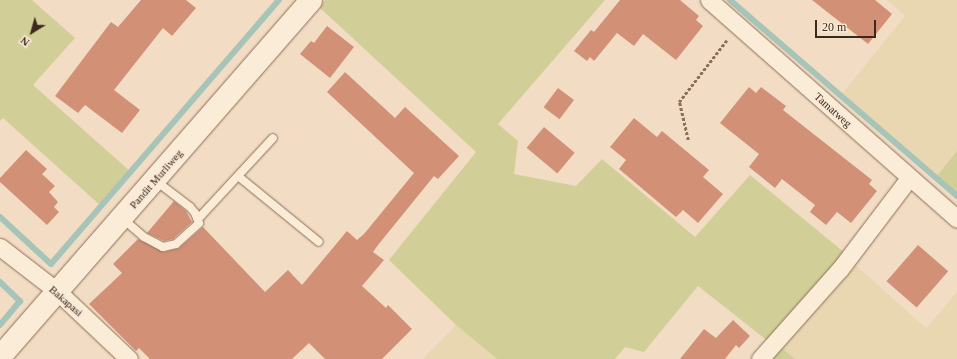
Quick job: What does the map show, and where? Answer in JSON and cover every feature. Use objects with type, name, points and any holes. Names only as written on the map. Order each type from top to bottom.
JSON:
[{"type":"street","name":"Pandit Murliweg","points":[[0,357],[311,0]]},
{"type":"street","name":"Tamatweg","points":[[709,0],[957,219]]},
{"type":"street","points":[[760,359],[840,269],[909,178]]},
{"type":"street","name":"Bakapasi","points":[[0,247],[57,291],[129,359]]},
{"type":"lane","points":[[122,218],[144,237],[168,247],[176,244],[198,223],[198,219],[274,138]]},
{"type":"lane","points":[[238,176],[319,242]]},
{"type":"lane","points":[[155,180],[190,207],[198,219]]},
{"type":"path","points":[[688,140],[680,102],[738,25]]},
{"type":"shaded area","points":[[0,0],[32,0],[75,38],[33,85],[131,172],[101,206],[3,118],[0,121]]},
{"type":"shaded area","points":[[325,0],[605,0],[498,124],[518,141],[514,174],[576,186],[602,159],[695,237],[750,175],[845,253],[769,342],[698,286],[644,352],[625,347],[615,359],[497,359],[456,325],[389,260],[476,152],[319,7]]},
{"type":"shaded area","points":[[887,0],[957,0],[957,151],[936,177],[841,95],[905,16]]},
{"type":"shaded area","points":[[957,151],[957,196],[936,177]]},
{"type":"shaded area","points":[[853,263],[926,328],[957,292],[957,359],[795,359],[782,348]]},
{"type":"shaded area","points":[[456,325],[497,359],[423,359]]},
{"type":"shaded area","points":[[782,348],[795,359],[773,359]]},
{"type":"building","points":[[141,0],[186,0],[196,8],[172,36],[163,28],[114,90],[140,110],[122,133],[85,105],[78,113],[55,96],[111,22],[118,27]]},
{"type":"building","points":[[620,0],[680,0],[699,16],[696,20],[703,26],[676,60],[643,34],[634,46],[617,33],[594,61],[590,57],[587,61],[574,51],[591,30],[594,32]]},
{"type":"building","points":[[812,0],[875,0],[892,14],[868,44]]},
{"type":"building","points":[[327,26],[354,47],[330,78],[300,54],[311,41],[314,43]]},
{"type":"building","points":[[345,72],[395,118],[405,107],[459,156],[438,179],[434,176],[378,245],[373,252],[384,260],[362,286],[386,308],[388,305],[412,329],[382,359],[325,359],[309,343],[292,359],[150,359],[139,348],[136,351],[89,304],[122,273],[113,264],[138,239],[164,252],[179,248],[203,227],[265,292],[288,270],[302,285],[347,231],[357,240],[364,234],[414,173],[327,92]]},
{"type":"building","points":[[749,87],[756,93],[761,87],[786,106],[783,110],[872,180],[869,184],[877,191],[851,223],[837,212],[826,225],[810,212],[815,205],[782,179],[775,188],[749,167],[759,154],[720,123]]},
{"type":"building","points":[[558,88],[574,100],[560,119],[544,107]]},
{"type":"building","points":[[634,118],[657,137],[662,131],[709,170],[703,177],[723,194],[698,223],[683,210],[676,217],[619,169],[626,160],[610,147]]},
{"type":"building","points":[[544,127],[575,153],[557,173],[527,148]]},
{"type":"building","points":[[26,150],[47,169],[42,174],[55,186],[49,192],[58,202],[54,207],[59,212],[47,225],[0,182],[0,178]]},
{"type":"building","points":[[174,201],[186,211],[192,222],[173,239],[164,241],[147,233]]},
{"type":"building","points":[[918,245],[948,271],[917,307],[887,281]]},
{"type":"building","points":[[733,320],[750,336],[739,348],[736,345],[725,359],[680,359],[704,329],[716,338]]},
{"type":"waterway","points":[[0,217],[51,264],[279,0]]},
{"type":"waterway","points":[[730,0],[957,196]]},
{"type":"waterway","points":[[0,282],[20,301],[0,325]]}]
